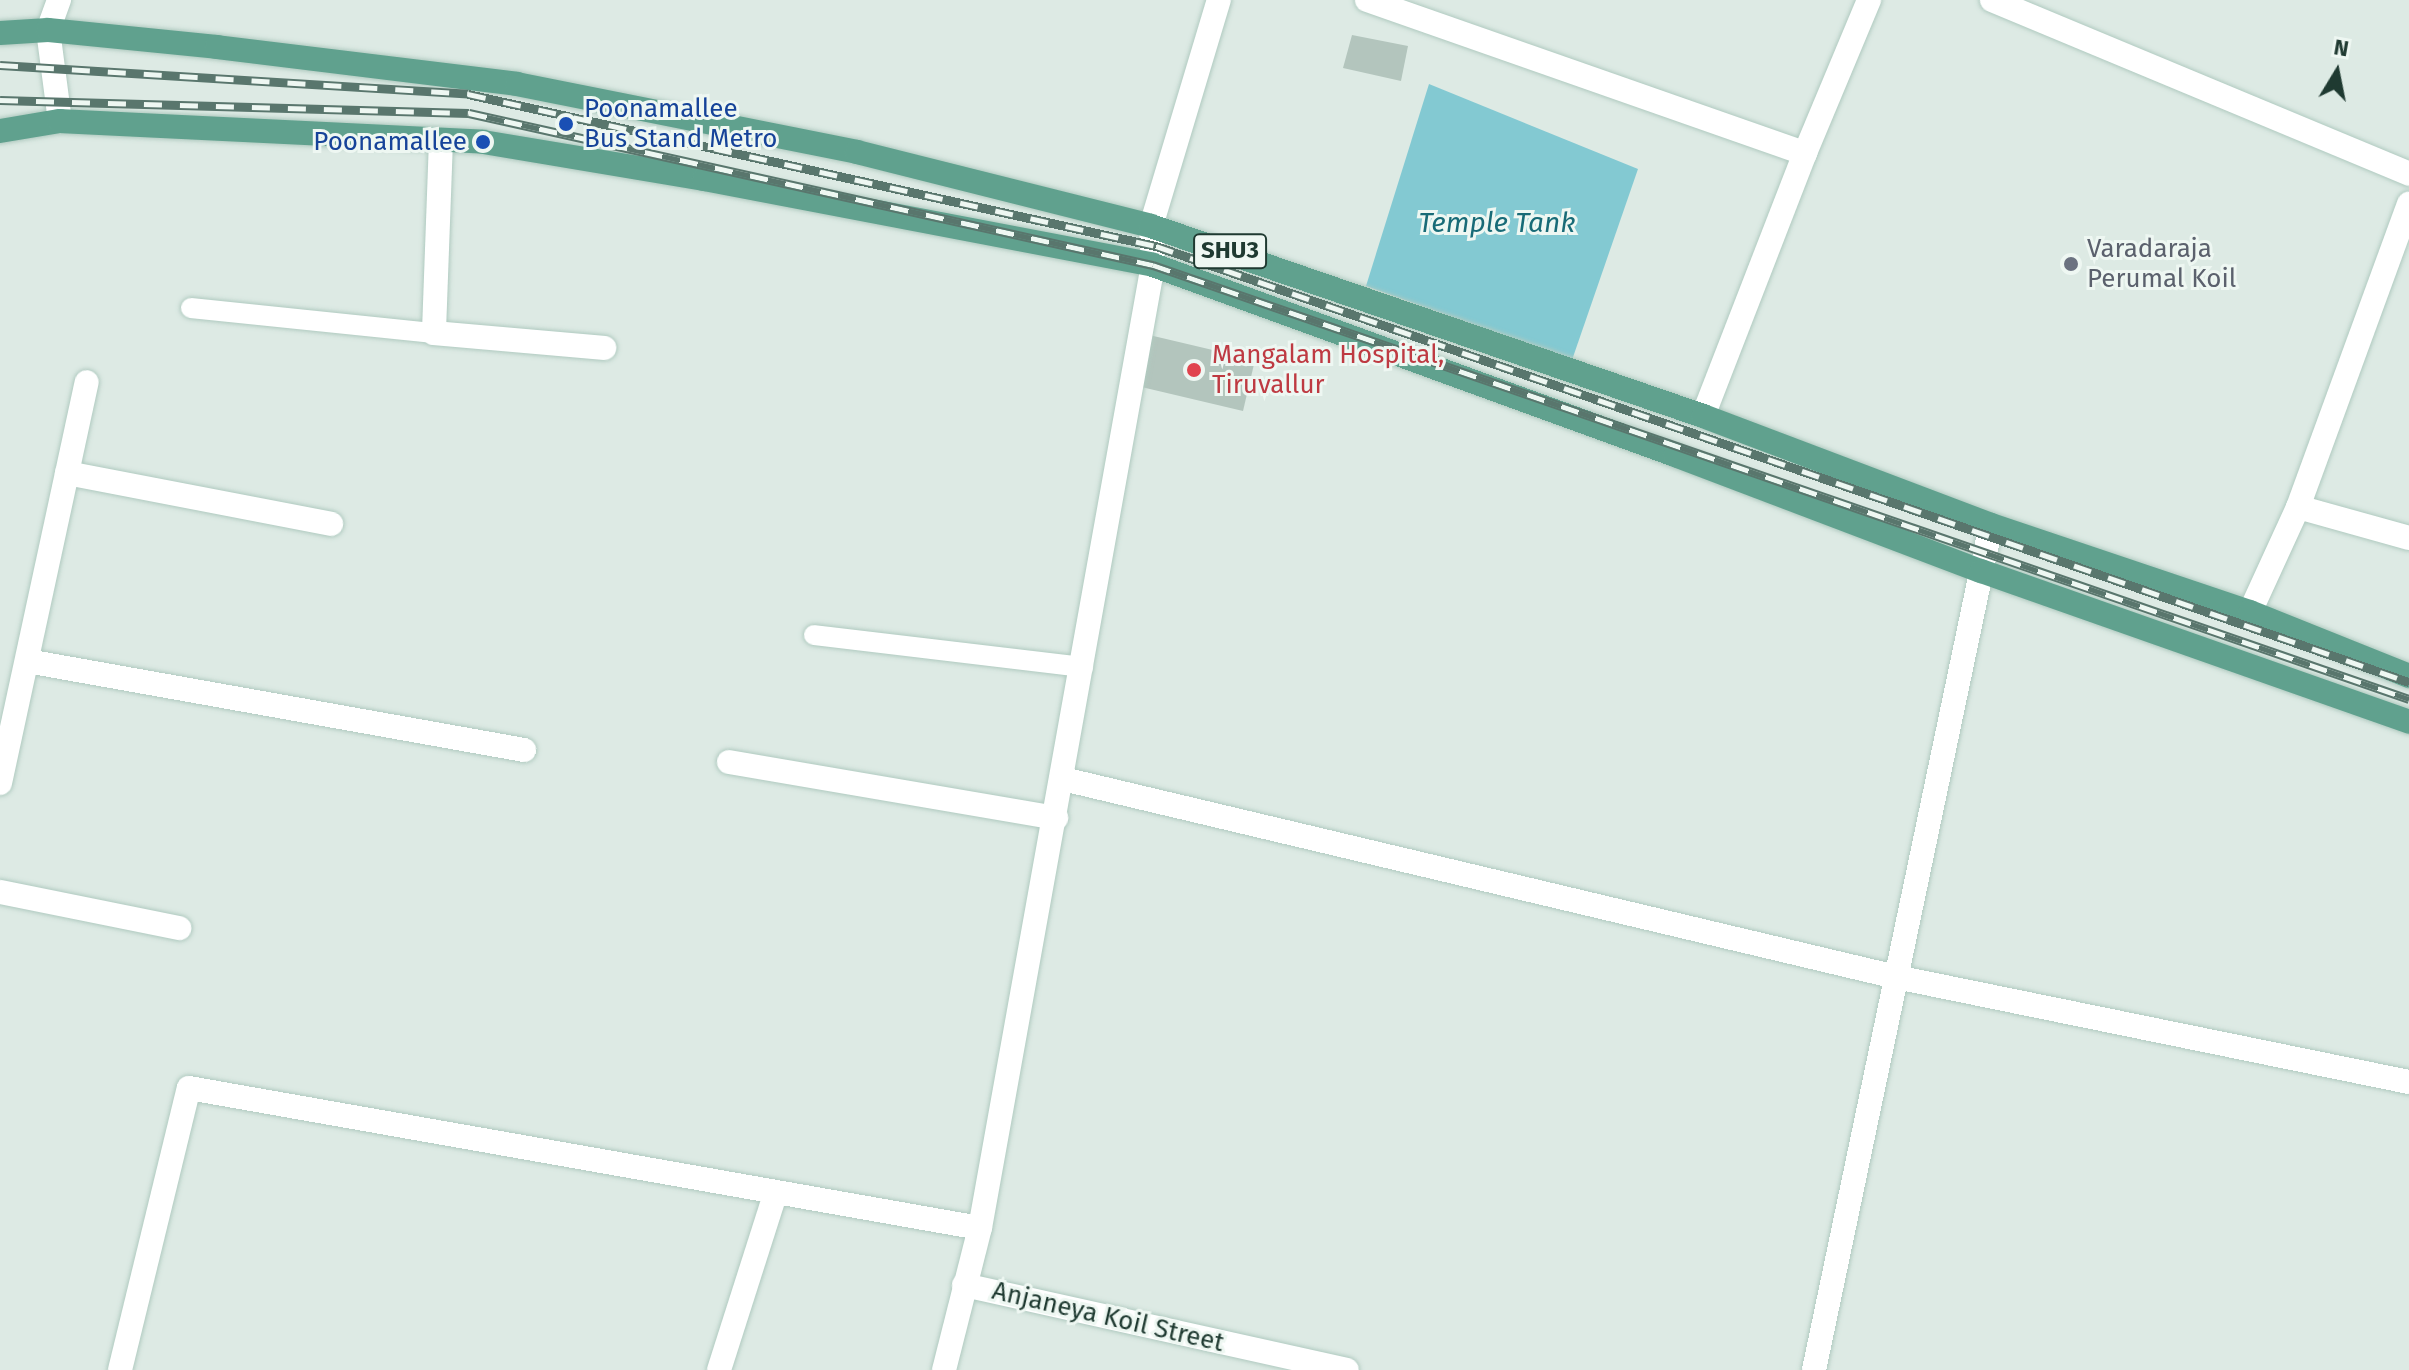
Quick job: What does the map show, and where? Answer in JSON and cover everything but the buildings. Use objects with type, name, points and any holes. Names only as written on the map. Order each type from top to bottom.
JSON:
[{"type":"main road","name":"SHU3","points":[[0,33],[48,30],[217,47],[517,84],[857,152],[1151,226],[1703,416],[1991,525],[2250,612],[2409,676]]},
{"type":"main road","name":"SHU3","points":[[0,131],[60,121],[483,142],[704,179],[1153,265],[1660,449],[1981,571],[2409,722]]},
{"type":"street","points":[[59,0],[48,30],[60,121]]},
{"type":"street","points":[[944,1370],[980,1228],[1056,818],[1153,265],[1151,226],[1219,0]]},
{"type":"street","points":[[1367,0],[1805,153]]},
{"type":"street","points":[[1703,416],[1805,153],[1869,0]]},
{"type":"street","points":[[1992,0],[2409,174]]},
{"type":"street","points":[[441,140],[434,333],[604,348]]},
{"type":"street","points":[[2250,612],[2298,507],[2409,204]]},
{"type":"street","points":[[0,783],[87,382]]},
{"type":"street","points":[[67,473],[331,524]]},
{"type":"street","points":[[2298,507],[2409,538]]},
{"type":"street","points":[[1814,1370],[1991,525]]},
{"type":"street","points":[[27,661],[524,750]]},
{"type":"street","points":[[729,762],[1056,818]]},
{"type":"street","points":[[1063,779],[1896,977],[2409,1082]]},
{"type":"street","points":[[0,892],[179,928]]},
{"type":"street","points":[[120,1370],[189,1088],[980,1228]]},
{"type":"street","points":[[719,1370],[775,1194]]},
{"type":"street","name":"Anjaneya Koil Street","points":[[964,1285],[1347,1370]]},
{"type":"lane","points":[[191,308],[434,333]]},
{"type":"lane","points":[[814,635],[1083,667]]},
{"type":"water","name":"Temple Tank","points":[[1429,84],[1638,169],[1572,360],[1366,286]]},
{"type":"railway","points":[[0,65],[468,94],[1156,246],[2409,682]]},
{"type":"railway","points":[[0,100],[469,113],[1153,265],[2409,699]]},
{"type":"place","name":"Poonamallee Bus Stand Metro","points":[[566,124]]},
{"type":"place","name":"Poonamallee","points":[[483,142]]},
{"type":"place","name":"Varadaraja Perumal Koil","points":[[2071,264]]},
{"type":"place","name":"Mangalam Hospital, Tiruvallur","points":[[1194,370]]}]
